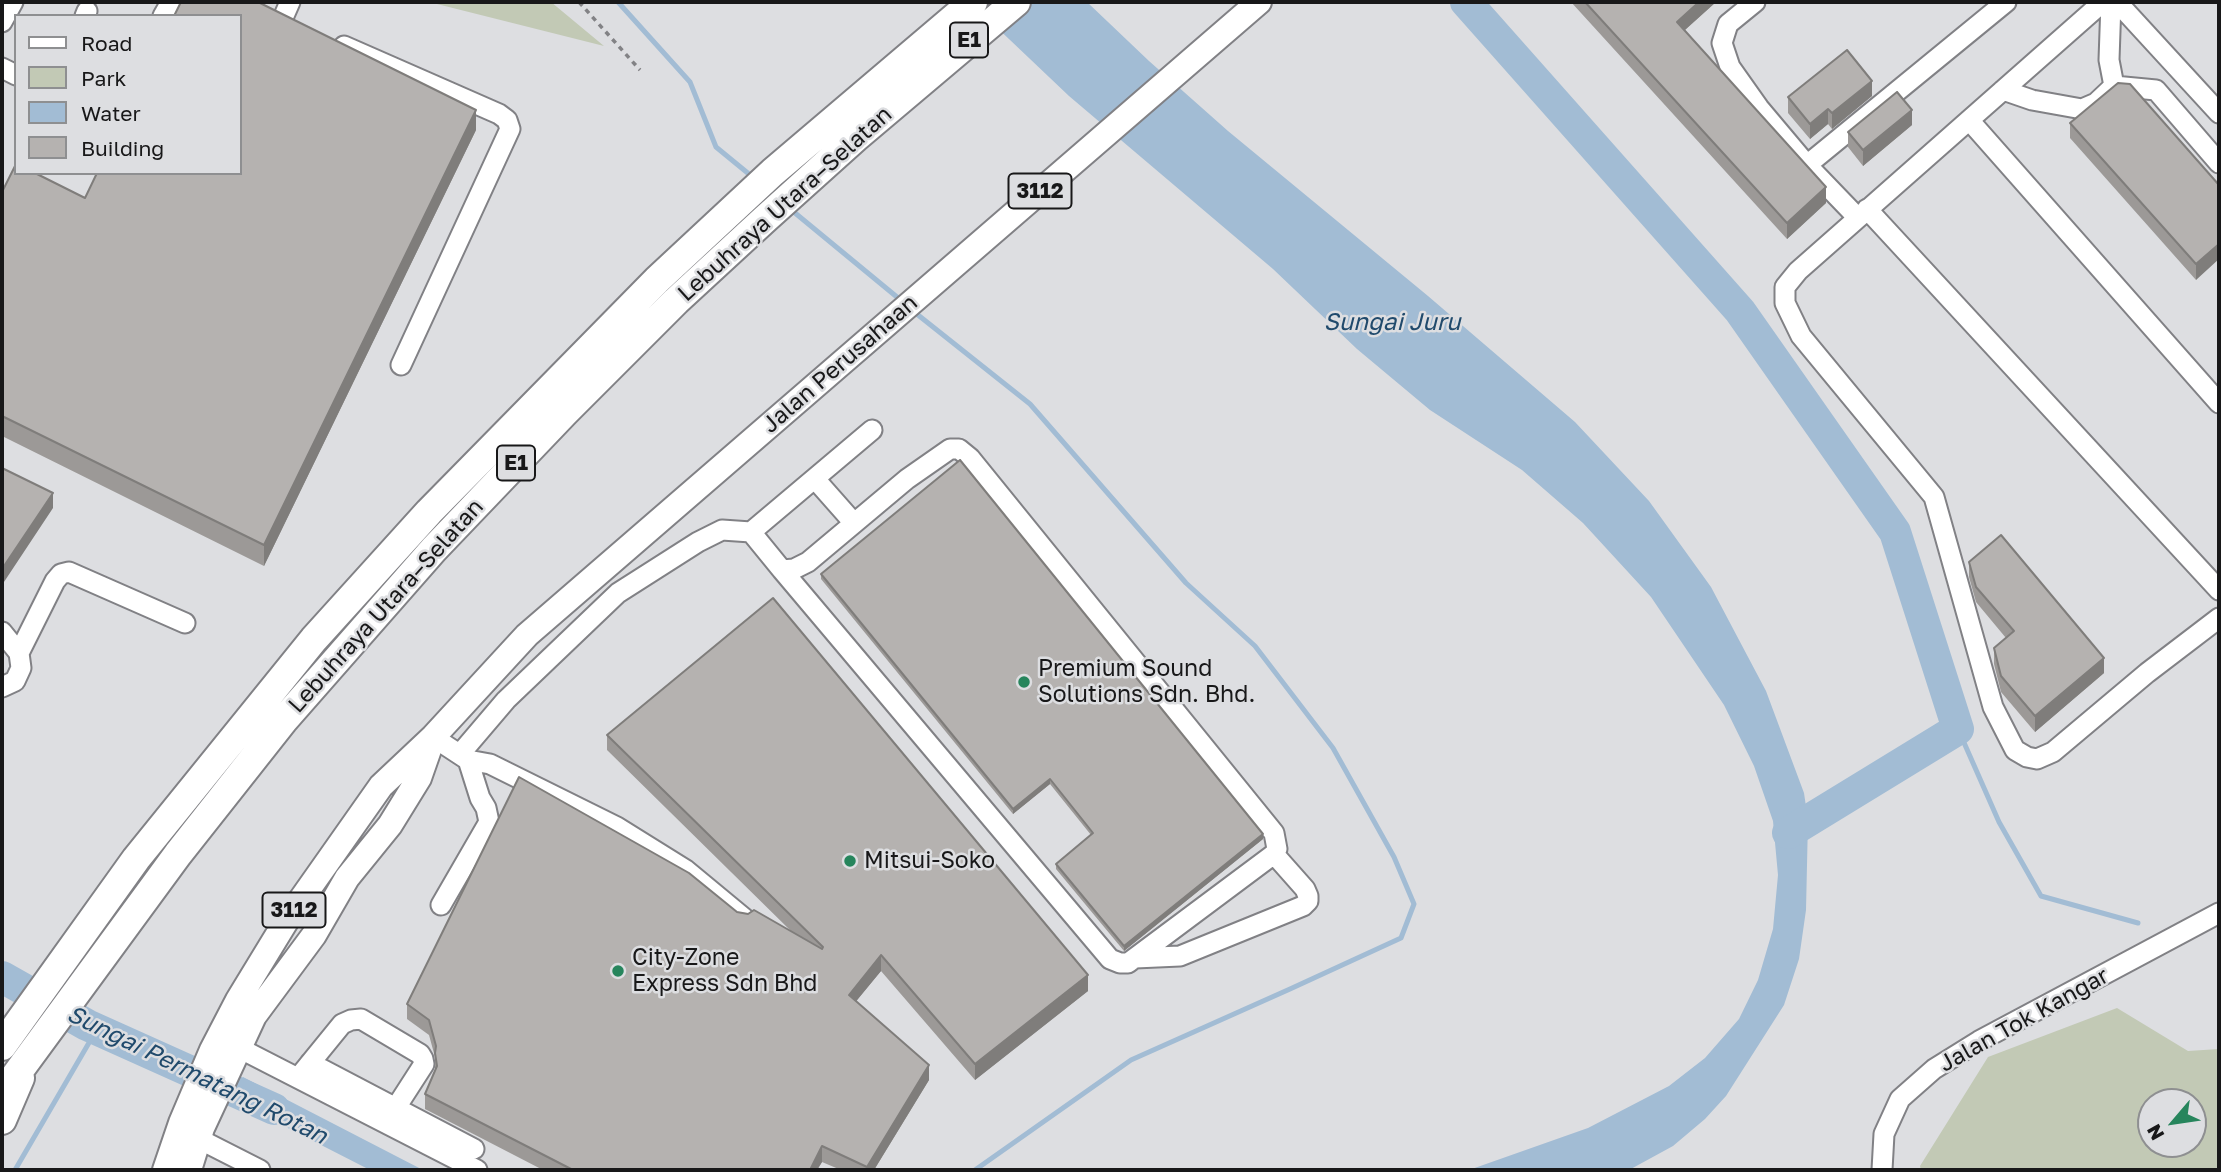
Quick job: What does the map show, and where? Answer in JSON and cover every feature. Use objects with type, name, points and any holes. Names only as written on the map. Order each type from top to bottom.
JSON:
[{"type":"highway","name":"Lebuhraya Utara–Selatan","points":[[2,1046],[136,859],[280,681],[358,589],[477,460],[657,280],[756,208],[792,193],[914,68],[973,2]]},
{"type":"highway","name":"Lebuhraya Utara–Selatan","points":[[2,1094],[178,854],[283,721],[426,559],[565,412],[676,302],[756,208],[773,172],[914,68],[1016,2]]},
{"type":"highway","points":[[2,1120],[27,1059]]},
{"type":"main road","name":"Jalan Perusahaan","points":[[189,1170],[194,1130],[212,1051],[238,1000],[288,918],[381,786],[433,737],[527,635],[1259,2]]},
{"type":"main road","name":"Jalan Perusahaan","points":[[165,1170],[194,1130],[254,1016],[314,935],[347,878],[396,816],[419,778],[433,737]]},
{"type":"street","points":[[2,22],[13,2]]},
{"type":"street","points":[[1755,2],[1728,24],[1722,43],[1730,67],[1759,108],[1807,165],[1863,214],[2219,590]]},
{"type":"street","points":[[1807,165],[2006,2]]},
{"type":"street","points":[[2103,2],[1798,271],[1785,287],[1785,303],[1801,336],[1934,497],[1993,707],[2015,750],[2037,759],[2053,752],[2147,673],[2219,618]]},
{"type":"street","points":[[2111,2],[2109,60],[2114,86]]},
{"type":"street","points":[[2118,2],[2219,113]]},
{"type":"street","points":[[321,35],[499,114],[507,120],[510,129],[401,365]]},
{"type":"street","points":[[2003,90],[2032,100],[2082,109],[2096,103],[2114,86],[2156,90],[2219,163]]},
{"type":"street","points":[[1969,120],[2219,403]]},
{"type":"street","points":[[751,533],[872,430]]},
{"type":"street","points":[[464,757],[506,700],[618,593],[698,542],[722,530],[751,533],[782,570],[1110,959],[1120,963],[1135,958],[1275,854],[1278,849],[1275,833],[970,457],[959,449],[950,449],[907,479],[808,562],[794,569],[782,570]]},
{"type":"street","points":[[814,479],[853,523]]},
{"type":"street","points":[[19,653],[55,581],[69,572],[185,623]]},
{"type":"street","points":[[2,632],[19,653],[21,668],[15,681],[2,687]]},
{"type":"street","points":[[433,737],[464,757],[490,764],[617,827],[687,870],[744,918]]},
{"type":"street","points":[[441,905],[489,822],[486,807],[464,757]]},
{"type":"street","points":[[1135,958],[1180,956],[1303,906],[1308,901],[1305,889],[1275,854]]},
{"type":"street","name":"Jalan Tok Kangar","points":[[1882,1170],[1884,1133],[1900,1099],[1934,1069],[1979,1041],[2219,913]]},
{"type":"street","points":[[304,1071],[342,1024],[361,1019],[420,1054],[423,1059],[424,1064],[395,1110]]},
{"type":"street","points":[[234,1058],[304,1071],[395,1110],[474,1149]]},
{"type":"street","points":[[304,1071],[477,1170]]},
{"type":"street","points":[[194,1130],[260,1170]]},
{"type":"path","points":[[579,2],[640,69]]},
{"type":"green space","points":[[429,2],[551,2],[604,46]]},
{"type":"green space","points":[[2117,1008],[2188,1051],[2219,1049],[2219,1170],[1921,1170],[1920,1166],[1988,1057]]},
{"type":"water","name":"Sungai Juru","points":[[970,2],[1087,2],[1228,131],[1575,422],[1649,501],[1711,587],[1766,691],[1804,793],[1808,820],[1806,910],[1799,959],[1784,1005],[1726,1096],[1705,1119],[1673,1146],[1629,1170],[1469,1170],[1588,1128],[1669,1086],[1705,1058],[1739,1019],[1758,980],[1773,929],[1778,875],[1773,821],[1754,766],[1724,705],[1651,597],[1583,523],[1522,470],[1430,410],[1357,349],[1273,269],[1069,96]]},
{"type":"water","points":[[243,1077],[423,1170],[370,1170],[233,1100]]},
{"type":"building","points":[[181,2],[258,2],[476,110],[264,545],[2,416],[2,192],[14,168],[14,175],[39,175],[85,198],[96,175],[242,175],[242,14],[175,14]]},
{"type":"building","points":[[1585,2],[1699,2],[1677,22],[1826,187],[1787,223]]},
{"type":"building","points":[[1847,50],[1872,81],[1832,113],[1828,109],[1810,124],[1788,97]]},
{"type":"building","points":[[2118,83],[2130,84],[2219,185],[2219,244],[2196,264],[2070,123]]},
{"type":"building","points":[[1897,92],[1912,110],[1863,150],[1848,132]]},
{"type":"building","name":"Premium Sound Solutions Sdn. Bhd.","points":[[960,460],[1263,834],[1124,946],[1056,864],[1093,833],[1050,779],[1013,809],[821,574]]},
{"type":"building","points":[[2,468],[53,493],[2,569]]},
{"type":"building","points":[[2001,535],[2104,658],[2035,716],[2001,676],[1994,648],[2014,631],[1976,587],[1969,562]]},
{"type":"building","points":[[773,598],[1088,975],[975,1064],[881,955],[849,995],[929,1065],[867,1167],[822,1146],[810,1170],[573,1170],[425,1094],[437,1066],[436,1046],[429,1020],[407,1004],[519,777],[689,873],[737,912],[748,914],[754,910],[822,949],[823,947],[607,735]]},
{"type":"waterway","points":[[618,2],[690,82],[716,147],[755,179]]},
{"type":"waterway","points":[[1466,2],[1740,311],[1895,532],[1958,729],[1788,833]]},
{"type":"waterway","points":[[789,208],[903,302]]},
{"type":"waterway","points":[[913,311],[1030,404],[1186,583],[1255,646],[1333,748],[1394,857],[1414,904],[1401,938],[1131,1060],[975,1170]]},
{"type":"waterway","points":[[1958,729],[1999,822],[2041,896],[2138,923]]},
{"type":"waterway","name":"Sungai Permatang Rotan","points":[[2,977],[87,1025],[274,1109]]},
{"type":"waterway","points":[[15,1170],[97,1029]]},
{"type":"place","name":"Premium Sound Solutions Sdn. Bhd.","points":[[1024,682]]},
{"type":"place","name":"Mitsui-Soko","points":[[850,861]]},
{"type":"place","name":"City-Zone Express Sdn Bhd","points":[[618,971]]}]
